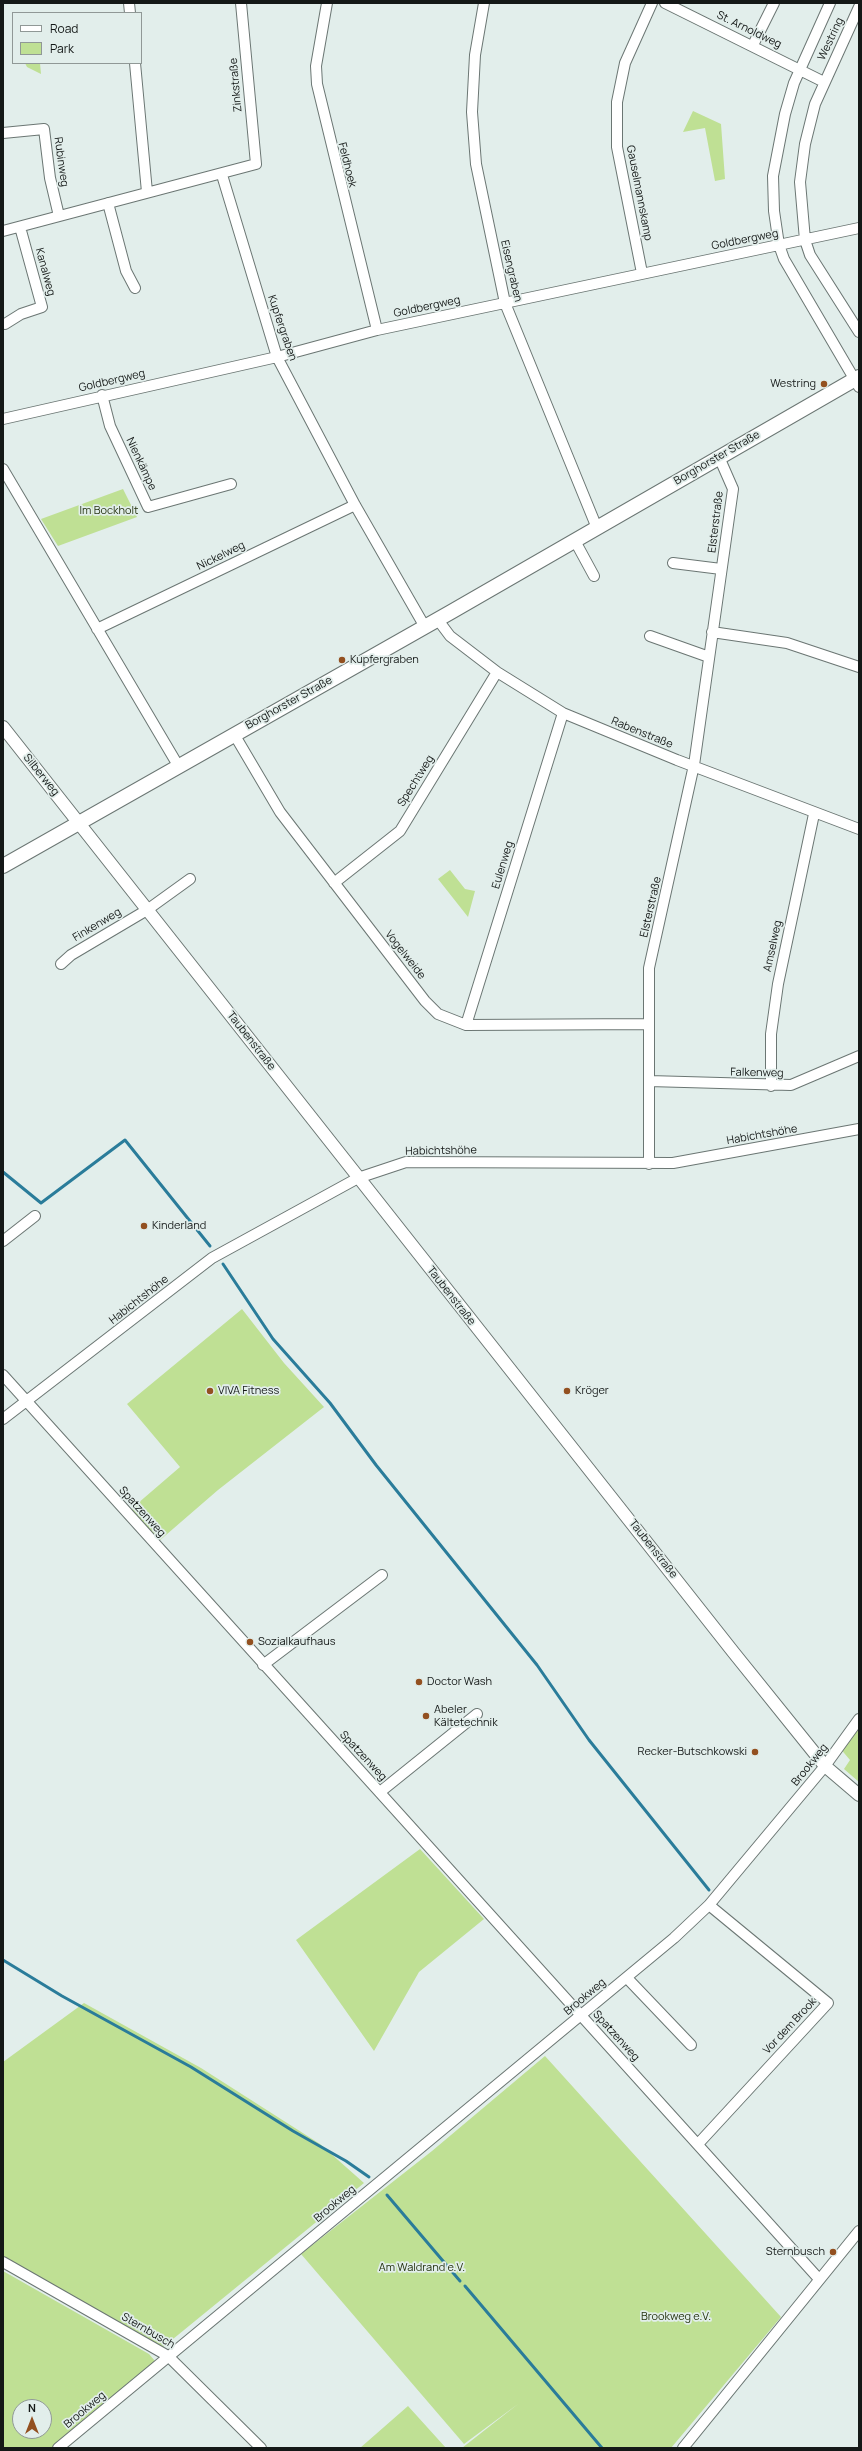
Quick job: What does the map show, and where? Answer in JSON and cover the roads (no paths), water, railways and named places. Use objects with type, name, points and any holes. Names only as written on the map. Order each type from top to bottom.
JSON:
[{"type":"main road","name":"Borghorster Straße","points":[[3,866],[432,623],[719,457],[857,381]]},
{"type":"street","name":"Zinkstraße","points":[[222,175],[256,164],[241,3]]},
{"type":"street","name":"Feldhoek","points":[[327,3],[316,66],[317,84],[376,330]]},
{"type":"street","name":"Eisengraben","points":[[484,3],[475,55],[472,112],[476,164],[505,303],[597,528]]},
{"type":"street","name":"Gauselmannskamp","points":[[642,273],[618,154],[617,102],[626,61],[652,3]]},
{"type":"street","name":"St. Arnoldweg","points":[[665,3],[801,69]]},
{"type":"street","points":[[753,45],[774,3]]},
{"type":"street","name":"Westring","points":[[830,3],[801,69],[785,114],[773,176],[774,211],[779,245],[784,259],[857,381]]},
{"type":"street","name":"Westring","points":[[859,7],[815,104],[805,144],[800,182],[805,240],[810,255],[859,332]]},
{"type":"street","points":[[135,64],[147,192]]},
{"type":"street","points":[[801,69],[824,82]]},
{"type":"street","name":"Rubinweg","points":[[3,133],[44,129],[50,178],[59,216]]},
{"type":"street","points":[[3,231],[147,192],[222,175]]},
{"type":"street","name":"Kupfergraben","points":[[222,175],[277,357],[355,505],[432,623]]},
{"type":"street","points":[[108,203],[126,271],[135,288]]},
{"type":"street","name":"Kanalweg","points":[[4,324],[21,314],[42,307],[20,227]]},
{"type":"street","name":"Goldbergweg","points":[[3,418],[277,357],[376,330],[859,228]]},
{"type":"street","name":"Nienkämpe","points":[[102,395],[110,426],[148,507],[231,484]]},
{"type":"street","name":"Elsterstraße","points":[[649,1164],[649,968],[694,765],[733,489],[719,457]]},
{"type":"street","points":[[3,469],[179,767]]},
{"type":"street","name":"Nickelweg","points":[[97,629],[355,505]]},
{"type":"street","points":[[575,541],[594,576]]},
{"type":"street","name":"Elsterstraße","points":[[673,563],[721,569]]},
{"type":"street","name":"Rabenstraße","points":[[432,623],[498,672],[563,713],[814,814],[859,829]]},
{"type":"street","points":[[712,632],[787,643],[859,667]]},
{"type":"street","points":[[650,636],[709,657]]},
{"type":"street","name":"Spechtweg","points":[[334,883],[400,831],[498,672]]},
{"type":"street","name":"Eulenweg","points":[[466,1025],[563,713]]},
{"type":"street","name":"Silberweg","points":[[3,727],[79,824]]},
{"type":"street","name":"Vogelweide","points":[[234,734],[280,812],[425,1001],[438,1014],[466,1025],[649,1024]]},
{"type":"street","name":"Amselweg","points":[[771,1086],[771,1034],[778,984],[814,814]]},
{"type":"street","name":"Taubenstraße","points":[[79,824],[825,1766],[859,1795]]},
{"type":"street","name":"Finkenweg","points":[[61,964],[71,955],[147,910],[190,879]]},
{"type":"street","name":"Falkenweg","points":[[649,1081],[771,1086],[791,1085],[859,1056]]},
{"type":"street","name":"Habichtshöhe","points":[[3,1419],[26,1403],[212,1258],[358,1178],[406,1162],[673,1163],[859,1129]]},
{"type":"street","points":[[3,1241],[35,1216]]},
{"type":"street","name":"Spatzenweg","points":[[3,1375],[26,1403],[820,2279]]},
{"type":"street","points":[[263,1665],[382,1576]]},
{"type":"street","name":"Spatzenweg","points":[[380,1792],[477,1714]]},
{"type":"street","name":"Brookweg","points":[[58,2448],[627,1978],[709,1905],[825,1766],[859,1719]]},
{"type":"street","name":"Vor dem Brook","points":[[698,2144],[828,2003],[709,1905]]},
{"type":"street","points":[[627,1978],[691,2045]]},
{"type":"street","points":[[683,2448],[859,2231]]},
{"type":"street","name":"Sternbusch","points":[[3,2262],[168,2356],[262,2448]]},
{"type":"waterway","points":[[3,1172],[41,1203],[125,1140],[210,1246]]},
{"type":"waterway","points":[[223,1264],[273,1339],[330,1403],[376,1465],[537,1665],[589,1740],[709,1890]]},
{"type":"waterway","points":[[3,1960],[62,1996],[191,2067],[293,2131],[346,2161],[369,2177]]},
{"type":"waterway","points":[[387,2195],[460,2281]]},
{"type":"waterway","points":[[465,2286],[602,2448]]},
{"type":"place","name":"Westring","points":[[824,384]]},
{"type":"place","name":"Kupfergraben","points":[[342,660]]},
{"type":"place","name":"Kinderland","points":[[144,1226]]},
{"type":"place","name":"VIVA Fitness","points":[[210,1391]]},
{"type":"place","name":"Kröger","points":[[567,1391]]},
{"type":"place","name":"Sozialkaufhaus","points":[[250,1642]]},
{"type":"place","name":"Doctor Wash","points":[[419,1682]]},
{"type":"place","name":"Abeler Kältetechnik","points":[[426,1716]]},
{"type":"place","name":"Recker-Butschkowski","points":[[755,1752]]},
{"type":"place","name":"Sternbusch","points":[[833,2252]]},
{"type":"park label","name":"Im Bockholt","points":[[109,511]]},
{"type":"park label","name":"Am Waldrand e.V.","points":[[422,2268]]},
{"type":"park label","name":"Brookweg e.V.","points":[[676,2317]]}]
